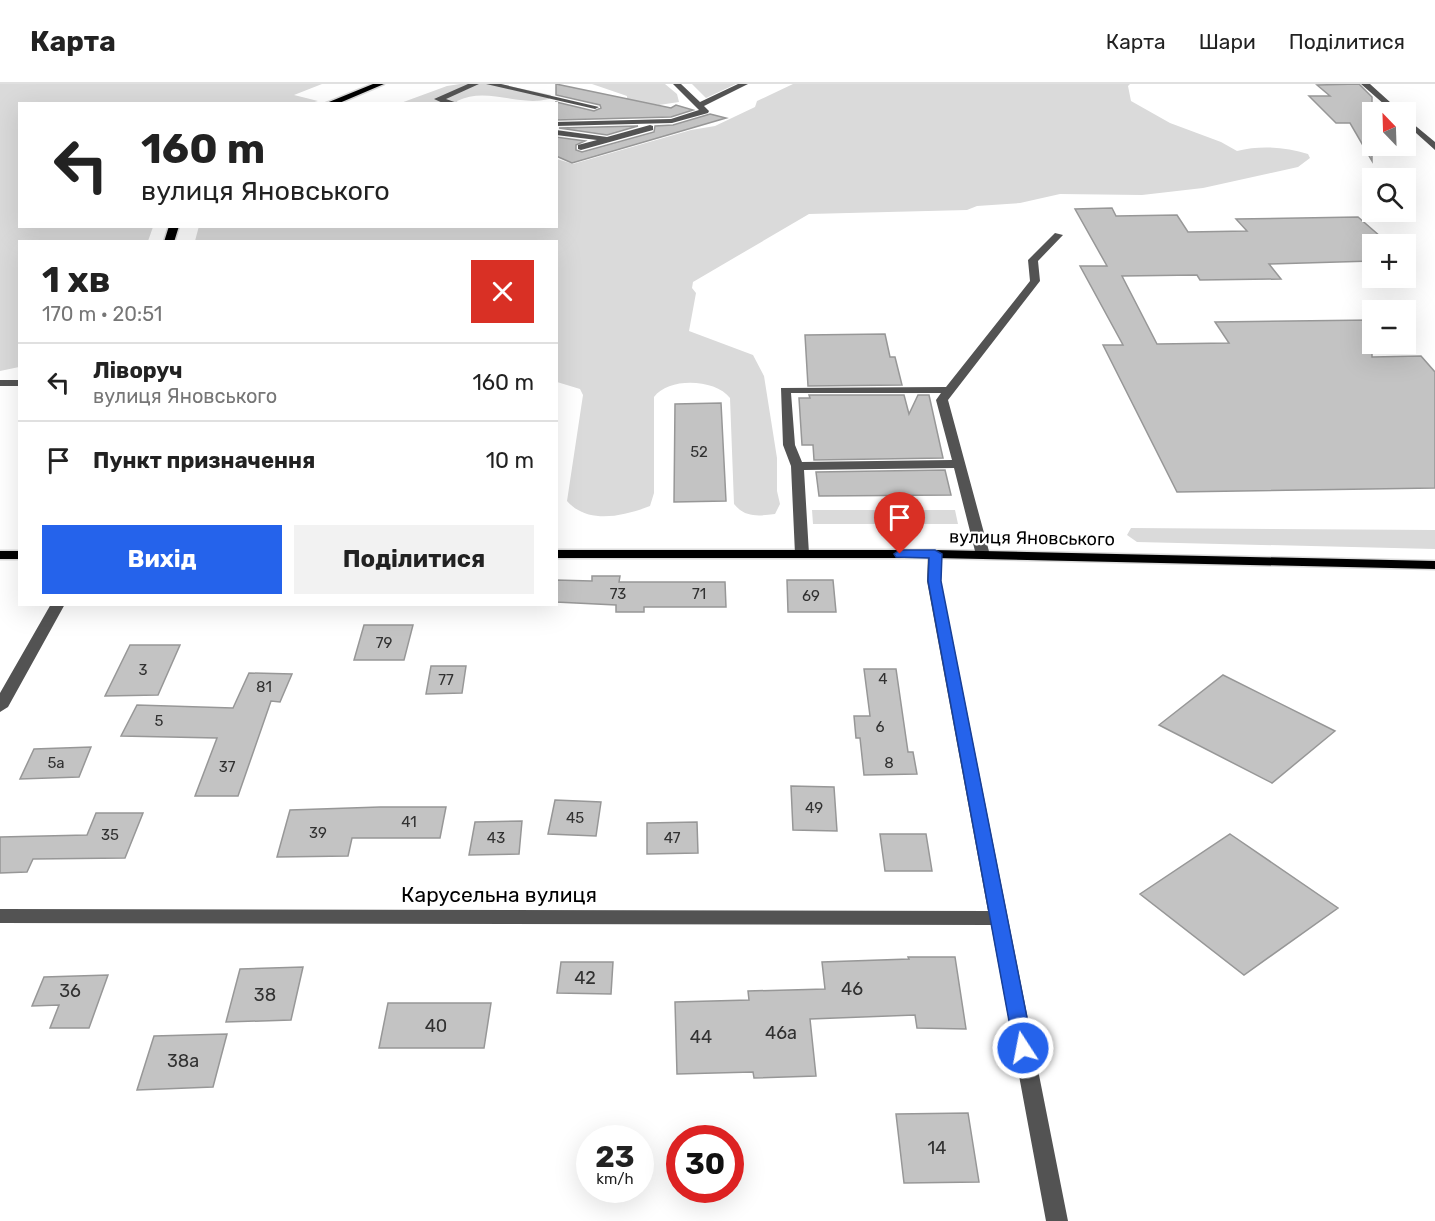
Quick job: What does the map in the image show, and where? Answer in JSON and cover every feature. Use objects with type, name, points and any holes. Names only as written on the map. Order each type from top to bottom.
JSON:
[{"type":"main road","points":[[333,102],[380,84]]},
{"type":"main road","name":"вулиця Яновського","points":[[558,554],[935,554],[1435,565]]},
{"type":"main road","points":[[0,555],[18,555]]},
{"type":"street","points":[[449,102],[438,99],[475,84]]},
{"type":"street","points":[[490,84],[595,107]]},
{"type":"street","points":[[580,147],[705,111],[676,84]]},
{"type":"street","points":[[699,105],[744,84]]},
{"type":"street","points":[[1365,84],[1386,102]]},
{"type":"street","points":[[558,124],[672,121]]},
{"type":"street","points":[[1416,129],[1435,147]]},
{"type":"street","points":[[558,132],[612,138]]},
{"type":"street","points":[[983,555],[942,400],[1035,281],[1033,260],[1058,235]]},
{"type":"street","points":[[0,383],[18,383]]},
{"type":"street","points":[[802,554],[797,466],[789,445],[785,390],[949,390]]},
{"type":"street","points":[[797,466],[959,464]]},
{"type":"street","points":[[935,554],[934,581],[1057,1221]]},
{"type":"street","points":[[0,707],[57,606]]},
{"type":"street","name":"Карусельна вулиця","points":[[0,916],[998,918]]},
{"type":"shaded area","points":[[0,84],[322,84],[294,95],[318,101],[314,102],[18,102],[18,228],[153,228],[148,240],[18,240],[18,367],[0,371]]},
{"type":"shaded area","points":[[500,84],[551,95],[549,99],[537,101],[480,95],[458,102],[403,102],[447,86]]},
{"type":"shaded area","points":[[592,84],[665,84],[677,94],[679,102],[659,105],[627,101],[627,96]]},
{"type":"shaded area","points":[[692,84],[736,84],[706,98]]},
{"type":"shaded area","points":[[793,84],[1130,84],[1128,86],[1131,101],[1170,123],[1221,142],[1237,151],[1264,147],[1282,148],[1308,154],[1310,158],[1298,167],[1203,188],[1142,195],[1060,194],[1020,203],[977,206],[967,210],[809,214],[693,282],[692,288],[696,293],[689,331],[753,355],[764,376],[777,458],[777,491],[780,504],[775,514],[763,515],[748,514],[734,504],[730,398],[714,387],[692,383],[670,386],[654,397],[654,493],[650,506],[629,513],[596,516],[576,509],[567,501],[583,395],[580,389],[558,382],[558,240],[195,240],[198,228],[558,228],[558,159],[573,164],[691,130],[715,126],[755,107],[757,101]]},
{"type":"shaded area","points":[[812,510],[955,510],[958,524],[813,524]]},
{"type":"shaded area","points":[[1131,528],[1435,530],[1435,549],[1137,542],[1127,535]]},
{"type":"building","points":[[556,84],[671,108],[676,105],[693,110],[671,117],[558,120],[558,102],[594,111],[601,108],[600,105],[556,95]]},
{"type":"building","points":[[1359,84],[1372,97],[1372,102],[1362,102],[1362,144],[1350,123],[1336,123],[1309,96],[1330,96],[1317,85]]},
{"type":"building","points":[[710,114],[726,118],[572,163],[558,157],[558,137],[585,141],[576,145],[576,150],[582,152],[654,132],[655,126],[673,125]]},
{"type":"building","points":[[638,126],[607,135],[559,128]]},
{"type":"building","points":[[1112,208],[1116,216],[1177,215],[1188,232],[1247,231],[1236,219],[1358,217],[1378,234],[1362,234],[1362,261],[1269,264],[1281,279],[1200,280],[1197,275],[1122,276],[1157,344],[1229,343],[1215,322],[1362,320],[1362,354],[1372,354],[1372,357],[1421,356],[1435,372],[1435,488],[1177,492],[1103,345],[1123,345],[1080,266],[1107,266],[1075,209]]},
{"type":"building","points":[[885,334],[890,357],[895,357],[902,385],[808,386],[805,335]]},
{"type":"building","points":[[809,395],[904,395],[909,414],[918,395],[929,395],[943,458],[814,460],[813,445],[802,445],[799,398],[810,398]]},
{"type":"building","points":[[721,403],[726,501],[674,502],[675,404]]},
{"type":"building","points":[[945,470],[951,495],[819,496],[816,472]]},
{"type":"building","points":[[592,576],[620,576],[619,582],[725,582],[726,607],[644,607],[644,612],[616,612],[616,605],[558,602],[558,580],[592,581]]},
{"type":"building","points":[[787,580],[833,580],[836,612],[788,612]]},
{"type":"building","points":[[364,625],[413,625],[404,660],[354,660]]},
{"type":"building","points":[[130,645],[180,645],[158,695],[105,696]]},
{"type":"building","points":[[431,666],[466,666],[462,693],[426,694]]},
{"type":"building","points":[[864,669],[896,669],[908,752],[913,752],[917,774],[864,775],[860,738],[856,738],[854,716],[870,716]]},
{"type":"building","points":[[249,673],[292,674],[280,702],[271,701],[238,796],[195,796],[217,738],[121,736],[137,705],[233,708]]},
{"type":"building","points":[[1223,675],[1335,731],[1272,783],[1159,725]]},
{"type":"building","points":[[91,747],[79,777],[20,779],[34,749]]},
{"type":"building","points":[[791,786],[834,787],[837,831],[793,830]]},
{"type":"building","points":[[555,800],[601,802],[596,836],[548,834]]},
{"type":"building","points":[[446,807],[440,838],[352,838],[348,856],[277,857],[290,810]]},
{"type":"building","points":[[96,813],[143,813],[125,858],[33,859],[27,872],[0,873],[0,837],[87,835]]},
{"type":"building","points":[[522,821],[519,854],[469,855],[475,822]]},
{"type":"building","points":[[697,822],[698,853],[647,854],[647,823]]},
{"type":"building","points":[[880,834],[926,834],[932,871],[885,871]]},
{"type":"building","points":[[1230,834],[1338,908],[1244,975],[1140,894]]},
{"type":"building","points":[[908,957],[955,957],[966,1029],[917,1028],[915,1015],[810,1019],[816,1076],[754,1078],[753,1072],[677,1074],[675,1002],[749,1000],[748,991],[825,989],[822,962],[909,959]]},
{"type":"building","points":[[561,962],[613,962],[611,994],[557,993]]},
{"type":"building","points":[[303,967],[291,1020],[226,1022],[240,969]]},
{"type":"building","points":[[108,975],[89,1028],[50,1028],[59,1005],[32,1006],[44,977]]},
{"type":"building","points":[[388,1003],[491,1003],[484,1048],[379,1048]]},
{"type":"building","points":[[227,1034],[213,1087],[137,1090],[154,1036]]},
{"type":"building","points":[[968,1113],[979,1182],[904,1183],[896,1114]]},
{"type":"route","points":[[900,554],[935,554],[934,581],[1023,1048]]}]
